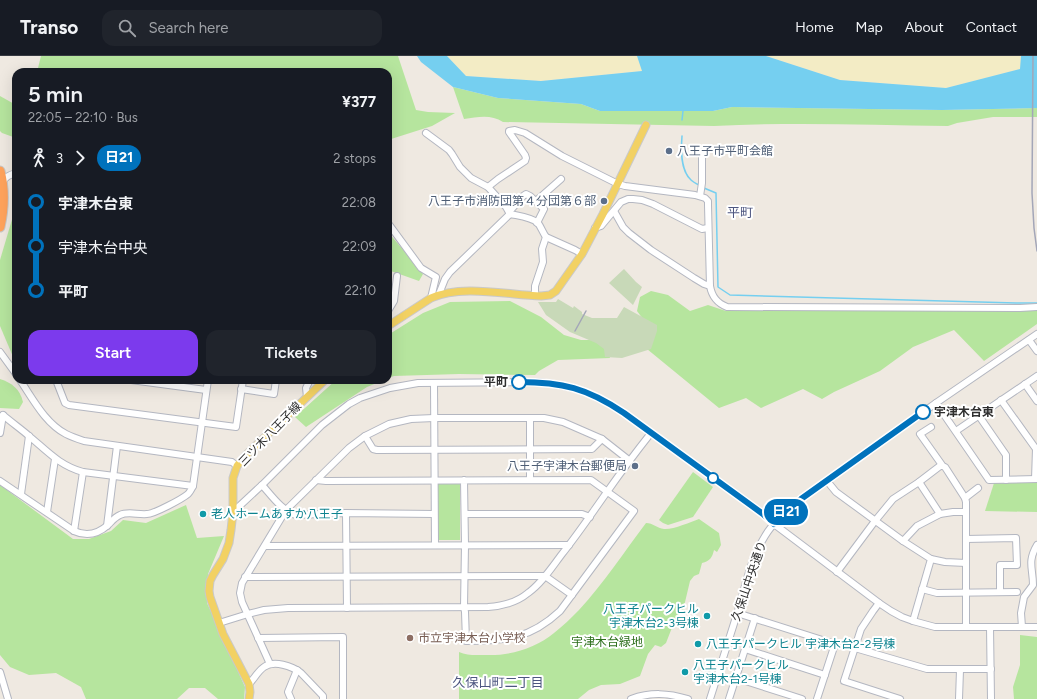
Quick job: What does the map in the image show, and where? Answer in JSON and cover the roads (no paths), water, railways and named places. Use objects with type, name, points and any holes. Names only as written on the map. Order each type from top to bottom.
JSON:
[{"type":"highway","points":[[0,171],[3,202],[0,227]]},
{"type":"main road","points":[[392,323],[439,294],[455,292],[484,292],[541,296],[550,295],[556,291],[582,254],[646,126]]},
{"type":"main road","name":"三ツ木八王子線","points":[[249,699],[249,684],[231,650],[219,623],[210,597],[210,585],[213,575],[223,559],[232,530],[233,478],[238,466],[245,456],[320,384]]},
{"type":"street","points":[[488,187],[525,161],[526,158],[509,132],[512,130],[524,133],[562,156],[618,184],[700,194],[708,201],[710,286],[712,295],[723,306],[732,308],[1037,307]]},
{"type":"street","points":[[426,133],[449,150],[460,167],[471,178],[488,187],[510,213],[532,220],[537,223],[546,237],[582,254]]},
{"type":"street","points":[[700,194],[702,183],[701,152]]},
{"type":"street","points":[[2,183],[5,178],[12,174]]},
{"type":"street","points":[[536,202],[561,179]]},
{"type":"street","points":[[439,294],[445,279],[450,272],[510,213],[526,194],[544,209],[537,223]]},
{"type":"street","points":[[596,228],[600,226],[621,202],[637,199],[653,204],[702,229],[708,228]]},
{"type":"street","points":[[614,211],[623,228],[629,233],[651,250],[694,278],[710,286]]},
{"type":"street","points":[[392,228],[421,268],[436,277],[431,298]]},
{"type":"street","points":[[535,296],[535,286],[543,262],[542,249],[546,237]]},
{"type":"street","points":[[392,304],[394,301],[397,276]]},
{"type":"street","name":"久保山中央通り","points":[[710,699],[758,549],[774,524],[801,499],[936,403],[1037,334]]},
{"type":"street","points":[[1029,340],[1037,351]]},
{"type":"street","points":[[0,352],[12,368]]},
{"type":"street","points":[[956,432],[1037,376]]},
{"type":"street","points":[[233,512],[322,425],[349,404],[360,398],[390,388],[411,384],[536,382],[552,384],[589,393],[611,404],[763,514],[837,572],[891,611],[912,621],[936,627],[1037,627]]},
{"type":"street","points":[[434,383],[435,545]]},
{"type":"street","points":[[23,384],[46,418],[65,434],[84,441],[197,456],[232,462],[238,466]]},
{"type":"street","points":[[58,384],[65,403],[69,405],[236,427],[242,384]]},
{"type":"street","points":[[161,384],[206,390]]},
{"type":"street","points":[[0,481],[80,534],[87,535],[99,532],[115,518],[127,513],[154,513],[188,494],[193,486],[207,384]]},
{"type":"street","points":[[241,389],[274,394],[275,384]]},
{"type":"street","points":[[307,397],[306,388],[308,384]]},
{"type":"street","points":[[1025,384],[1037,401]]},
{"type":"street","points":[[936,403],[989,480],[1036,479],[1036,449],[1001,400]]},
{"type":"street","points":[[0,433],[3,415],[56,459],[74,469],[83,472],[193,486]]},
{"type":"street","points":[[979,416],[1006,455],[1006,480]]},
{"type":"street","points":[[530,418],[530,480]]},
{"type":"street","points":[[270,664],[241,597],[241,586],[286,510],[349,448],[365,436],[389,424],[411,419],[544,418],[562,422],[602,439],[630,461]]},
{"type":"street","points":[[931,427],[920,434],[942,466],[945,467],[965,498],[966,502],[966,627]]},
{"type":"street","points":[[219,623],[264,610],[288,608],[498,606],[521,599],[533,590],[545,576],[590,517],[607,491],[651,432]]},
{"type":"street","points":[[21,494],[29,436]]},
{"type":"street","points":[[365,436],[373,449],[377,450],[592,449],[602,439]]},
{"type":"street","points":[[107,526],[117,446]]},
{"type":"street","points":[[48,512],[56,459]]},
{"type":"street","points":[[837,572],[893,499],[942,466]]},
{"type":"street","points":[[74,531],[83,472]]},
{"type":"street","points":[[316,480],[326,481],[464,480],[592,480],[634,511],[572,595],[560,610],[546,623],[520,636],[510,639],[466,641],[464,607],[464,480]]},
{"type":"street","points":[[827,481],[836,492],[903,541],[931,559],[945,562],[966,563]]},
{"type":"street","points":[[919,482],[940,514]]},
{"type":"street","points":[[262,485],[286,510],[296,515],[346,513],[434,514]]},
{"type":"street","points":[[965,498],[978,488]]},
{"type":"street","points":[[903,541],[917,526],[940,514],[966,512]]},
{"type":"street","points":[[346,513],[347,608]]},
{"type":"street","points":[[465,514],[582,514],[590,517]]},
{"type":"street","points":[[966,539],[1016,538],[1017,565],[1000,565],[1000,592]]},
{"type":"street","points":[[265,546],[569,545]]},
{"type":"street","points":[[1022,627],[1021,613],[1024,596],[1033,585],[1034,566],[1031,562],[1033,552],[1037,546]]},
{"type":"street","points":[[912,621],[931,559]]},
{"type":"street","points":[[245,577],[545,576],[572,595]]},
{"type":"street","points":[[922,589],[937,593],[1017,592]]},
{"type":"street","points":[[879,603],[861,629],[844,681],[900,699]]},
{"type":"street","points":[[737,613],[835,644],[817,699]]},
{"type":"street","points":[[729,699],[755,618]]},
{"type":"street","points":[[990,627],[991,699]]},
{"type":"street","points":[[258,638],[343,637],[343,699]]},
{"type":"street","points":[[855,648],[927,669],[991,669]]},
{"type":"street","points":[[745,649],[825,675]]},
{"type":"street","points":[[249,684],[264,667],[270,664],[279,664],[297,670],[323,696],[323,699]]},
{"type":"street","points":[[291,699],[288,692],[297,670]]},
{"type":"street","points":[[959,699],[960,670]]},
{"type":"street","points":[[0,672],[8,699]]},
{"type":"street","points":[[736,678],[802,699]]},
{"type":"street","points":[[876,699],[878,692]]},
{"type":"street","points":[[631,699],[656,694],[672,695],[688,699]]},
{"type":"water","points":[[417,56],[447,56],[466,76],[541,81],[642,71],[637,56],[766,56],[840,80],[946,88],[1020,69],[1021,56],[1037,56],[1037,108],[942,110],[732,107],[713,111],[600,111],[581,104],[498,98],[453,87],[421,62]]},
{"type":"waterway","points":[[682,120],[683,111]]},
{"type":"waterway","points":[[682,136],[682,159],[685,171],[687,176],[699,185]]},
{"type":"waterway","points":[[704,188],[716,193],[718,287],[730,295],[1037,303]]},
{"type":"railway","points":[[1033,56],[1032,193],[1037,251]]},
{"type":"railway","points":[[575,331],[586,311]]},
{"type":"place","name":"八王子市平町会館","points":[[669,151]]},
{"type":"place","name":"八王子市消防団第４分団第６部","points":[[604,201]]},
{"type":"place","name":"平町","points":[[519,382]]},
{"type":"place","name":"宇津木台東","points":[[923,412]]},
{"type":"place","name":"八王子宇津木台郵便局","points":[[635,466]]},
{"type":"place","name":"老人ホームあすか八王子","points":[[203,514]]},
{"type":"place","name":"八王子パークヒル 宇津木台2-3号棟","points":[[707,616]]},
{"type":"place","name":"市立宇津木台小学校","points":[[410,638]]},
{"type":"place","name":"八王子パークヒル 宇津木台2-2号棟","points":[[698,644]]},
{"type":"place","name":"八王子パークヒル 宇津木台2-1号棟","points":[[685,672]]},
{"type":"district","name":"平町","points":[[740,212]]},
{"type":"district","name":"久保山町二丁目","points":[[498,682]]},
{"type":"park label","name":"宇津木台緑地","points":[[607,642]]}]
